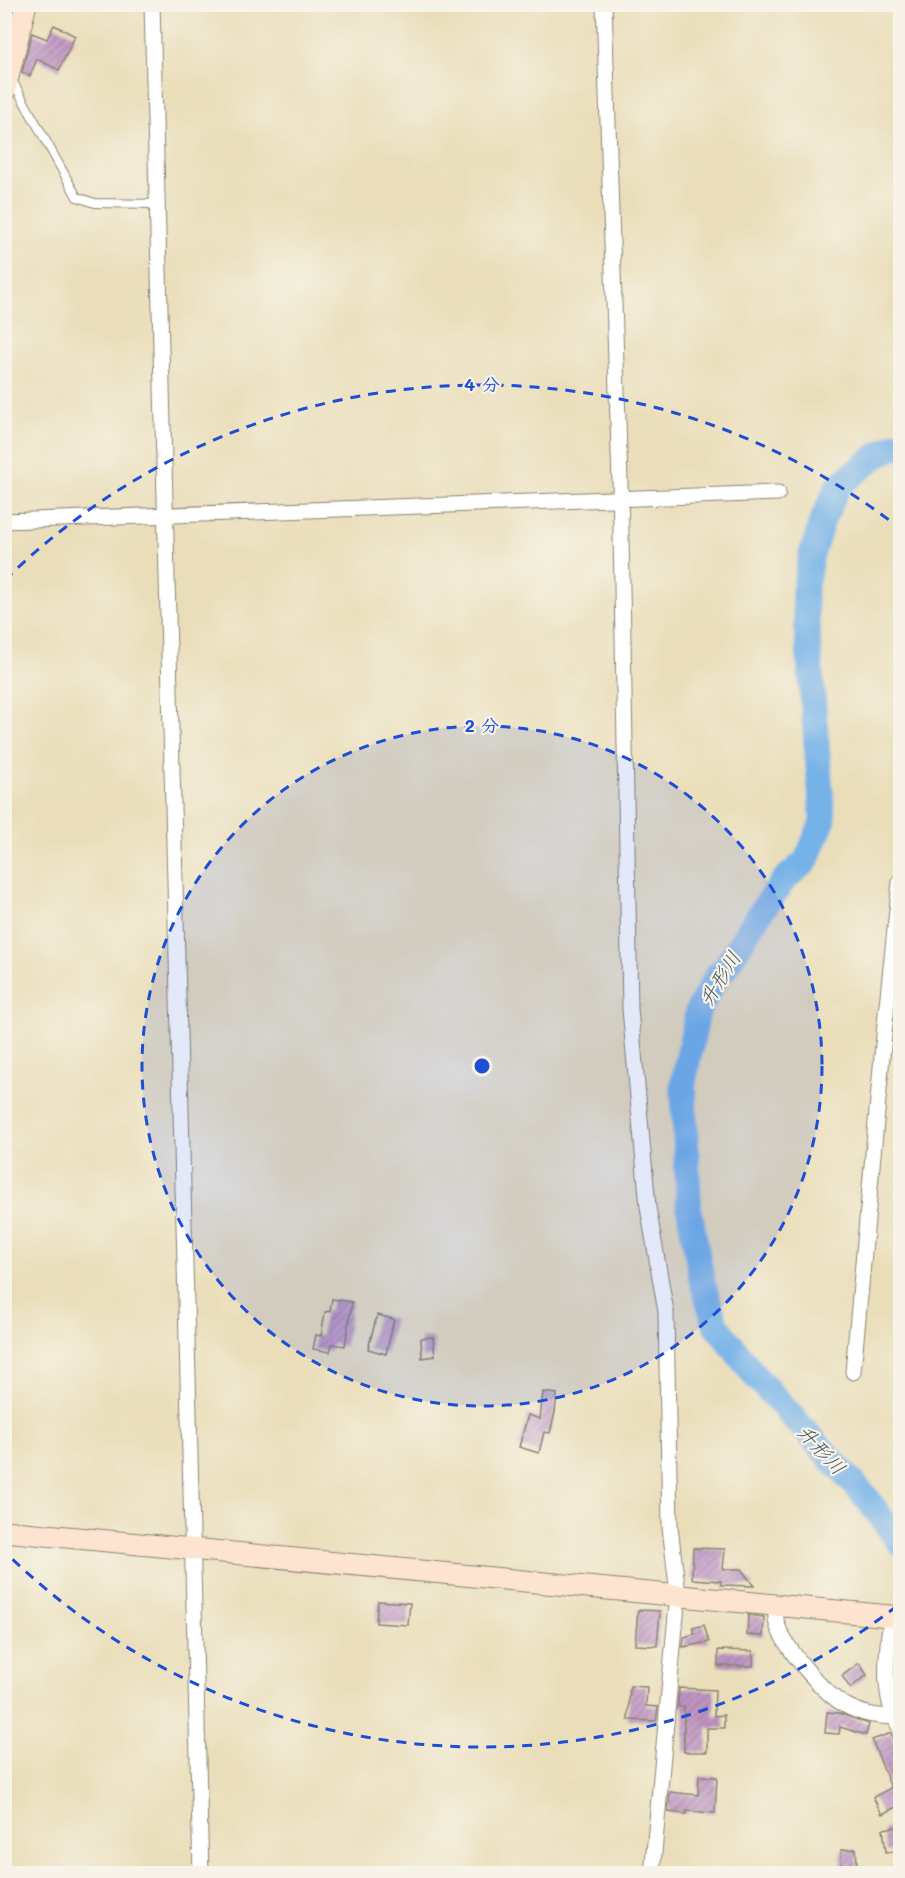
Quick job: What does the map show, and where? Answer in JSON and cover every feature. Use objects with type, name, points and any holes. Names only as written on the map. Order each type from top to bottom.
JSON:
[{"type":"street","points":[[7,76],[26,4]]},
{"type":"street","points":[[152,4],[201,1874]]},
{"type":"street","points":[[604,4],[620,498],[630,1009],[648,1207],[667,1323],[670,1527],[678,1594],[652,1874]]},
{"type":"street","points":[[4,521],[778,493]]},
{"type":"street","points":[[853,1372],[900,882]]},
{"type":"street","points":[[4,1531],[896,1616],[886,1672],[889,1695],[897,1722]]},
{"type":"street","points":[[776,1605],[776,1623],[788,1646],[831,1695],[856,1710],[897,1722]]},
{"type":"lane","points":[[7,76],[77,197],[94,203],[157,204]]},
{"type":"building","points":[[54,25],[75,36],[59,70],[37,59],[30,76],[22,72],[32,33],[47,39]]},
{"type":"building","points":[[332,1299],[352,1302],[345,1346],[332,1344],[330,1352],[313,1349],[316,1335],[321,1336],[325,1312],[330,1311]]},
{"type":"building","points":[[377,1315],[394,1319],[386,1354],[368,1349]]},
{"type":"building","points":[[433,1337],[435,1356],[422,1358],[421,1338]]},
{"type":"building","points":[[543,1392],[557,1394],[550,1433],[544,1432],[539,1453],[519,1447],[528,1415],[540,1419]]},
{"type":"building","points":[[693,1548],[725,1549],[723,1569],[741,1569],[754,1586],[721,1585],[721,1581],[692,1579]]},
{"type":"building","points":[[378,1601],[410,1603],[408,1625],[376,1623]]},
{"type":"building","points":[[638,1610],[660,1611],[657,1646],[635,1645]]},
{"type":"building","points":[[748,1615],[764,1617],[763,1636],[747,1635]]},
{"type":"building","points":[[704,1625],[709,1642],[683,1647],[684,1637],[695,1634],[693,1628]]},
{"type":"building","points":[[718,1650],[753,1651],[753,1666],[718,1666]]},
{"type":"building","points":[[859,1663],[867,1675],[850,1688],[842,1676]]},
{"type":"building","points":[[630,1686],[647,1687],[646,1706],[658,1707],[656,1721],[628,1720]]},
{"type":"building","points":[[679,1688],[715,1690],[714,1716],[724,1715],[724,1728],[707,1728],[707,1752],[684,1752],[684,1707],[678,1707]]},
{"type":"building","points":[[827,1712],[839,1713],[869,1724],[866,1735],[840,1727],[839,1734],[825,1733]]},
{"type":"building","points":[[891,1733],[895,1745],[900,1743],[900,1758],[897,1760],[900,1768],[900,1811],[898,1806],[882,1814],[873,1797],[891,1788],[872,1740]]},
{"type":"building","points":[[699,1776],[717,1777],[715,1813],[668,1812],[670,1792],[698,1795]]},
{"type":"building","points":[[896,1827],[899,1851],[886,1852],[883,1829]]},
{"type":"building","points":[[856,1849],[858,1874],[842,1874],[841,1850]]},
{"type":"waterway","name":"升形川","points":[[900,443],[878,455],[839,485],[822,521],[811,556],[804,593],[823,821],[806,861],[784,880],[753,923],[725,968],[718,974],[698,1010],[683,1084],[689,1208],[702,1282],[716,1325],[756,1377],[866,1497],[900,1543]]}]
